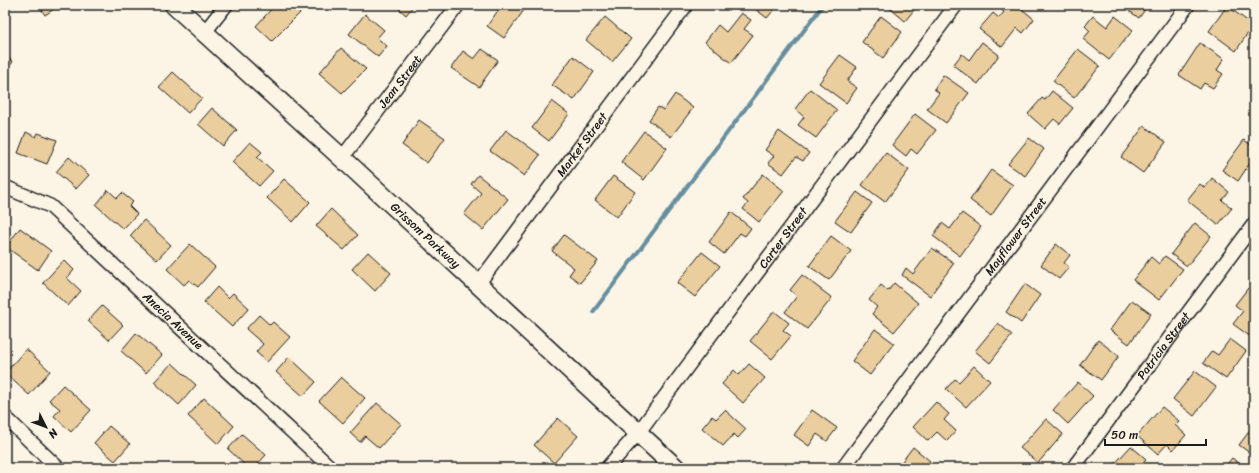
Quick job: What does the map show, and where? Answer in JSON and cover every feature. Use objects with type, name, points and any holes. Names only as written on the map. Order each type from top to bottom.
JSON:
[{"type":"main road","name":"Grissom Parkway","points":[[174,5],[342,158],[676,468]]},
{"type":"street","points":[[204,33],[226,5]]},
{"type":"street","name":"Jean Street","points":[[342,158],[458,5]]},
{"type":"street","name":"Market Street","points":[[478,284],[686,5]]},
{"type":"street","name":"Carter Street","points":[[607,468],[638,433],[956,5]]},
{"type":"street","name":"Mayflower Street","points":[[843,468],[1188,5]]},
{"type":"street","name":"Anecia Avenue","points":[[5,187],[50,206],[331,468]]},
{"type":"street","name":"Patricia Street","points":[[1073,468],[1254,224]]},
{"type":"street","points":[[5,417],[58,468]]},
{"type":"building","points":[[39,5],[60,5],[45,15]]},
{"type":"building","points":[[275,5],[293,5],[301,12],[272,41],[256,26]]},
{"type":"building","points":[[395,5],[414,5],[406,15]]},
{"type":"building","points":[[502,5],[517,5],[524,10],[504,38],[487,26]]},
{"type":"building","points":[[750,5],[778,5],[767,18]]},
{"type":"building","points":[[886,5],[918,5],[905,21]]},
{"type":"building","points":[[1002,5],[1017,5],[1034,19],[1023,33],[1017,28],[1002,47],[979,29],[993,13],[999,18],[1004,12],[999,8]]},
{"type":"building","points":[[1121,5],[1148,5],[1139,18]]},
{"type":"building","points":[[1227,6],[1253,25],[1236,51],[1209,31]]},
{"type":"building","points":[[741,13],[751,20],[744,29],[753,35],[731,63],[705,42],[718,25],[726,32]]},
{"type":"building","points":[[365,14],[384,30],[377,38],[387,46],[378,57],[349,34]]},
{"type":"building","points":[[881,16],[902,32],[883,58],[862,42]]},
{"type":"building","points":[[1093,16],[1107,27],[1115,16],[1133,30],[1109,60],[1083,39],[1090,31],[1085,26]]},
{"type":"building","points":[[605,17],[631,39],[612,62],[586,40]]},
{"type":"building","points":[[982,42],[999,55],[978,84],[953,65],[962,54],[969,60]]},
{"type":"building","points":[[1200,43],[1224,59],[1217,70],[1223,74],[1213,88],[1204,83],[1200,89],[1179,75]]},
{"type":"building","points":[[341,48],[366,69],[342,93],[319,73]]},
{"type":"building","points":[[482,49],[498,60],[479,87],[451,68],[463,51],[474,59]]},
{"type":"building","points":[[1078,49],[1100,66],[1074,98],[1053,81]]},
{"type":"building","points":[[5,55],[13,62],[5,71]]},
{"type":"building","points":[[840,55],[857,67],[847,81],[857,88],[846,103],[819,83]]},
{"type":"building","points":[[573,56],[594,72],[574,100],[552,85]]},
{"type":"building","points":[[173,72],[202,98],[188,113],[159,87]]},
{"type":"building","points":[[943,75],[969,93],[946,123],[927,109],[939,93],[934,89]]},
{"type":"building","points":[[810,89],[837,110],[816,138],[798,125],[804,117],[795,109]]},
{"type":"building","points":[[1052,91],[1073,108],[1060,124],[1054,119],[1045,129],[1028,114],[1042,98],[1045,100]]},
{"type":"building","points":[[675,94],[693,108],[671,137],[649,120],[658,107],[664,110]]},
{"type":"building","points":[[552,101],[569,114],[549,141],[532,128]]},
{"type":"building","points":[[212,108],[237,130],[223,146],[198,124]]},
{"type":"building","points":[[915,114],[936,130],[917,154],[911,149],[906,156],[892,145]]},
{"type":"building","points":[[419,120],[445,138],[427,163],[402,145]]},
{"type":"building","points":[[1144,126],[1166,142],[1143,173],[1121,157]]},
{"type":"building","points":[[506,130],[540,155],[524,176],[490,151]]},
{"type":"building","points":[[644,131],[667,148],[644,180],[621,162]]},
{"type":"building","points":[[779,131],[809,153],[803,161],[796,157],[783,174],[768,163],[774,156],[765,150]]},
{"type":"building","points":[[26,132],[36,137],[38,133],[57,140],[47,164],[18,153]]},
{"type":"building","points":[[1029,138],[1044,149],[1025,176],[1008,164]]},
{"type":"building","points":[[1244,140],[1254,147],[1254,165],[1250,163],[1238,181],[1222,170]]},
{"type":"building","points":[[250,142],[262,152],[257,157],[273,171],[259,186],[232,162]]},
{"type":"building","points":[[886,153],[909,170],[885,202],[862,185]]},
{"type":"building","points":[[69,157],[89,175],[76,189],[56,172]]},
{"type":"building","points":[[991,170],[1013,185],[991,216],[970,200]]},
{"type":"building","points":[[763,174],[784,191],[759,222],[743,209],[748,203],[743,199]]},
{"type":"building","points":[[478,175],[508,199],[483,230],[464,214],[481,193],[471,184]]},
{"type":"building","points":[[613,176],[635,192],[617,217],[595,200]]},
{"type":"building","points":[[1212,178],[1229,192],[1222,200],[1232,208],[1218,225],[1187,200],[1200,184],[1205,188]]},
{"type":"building","points":[[284,179],[310,202],[293,222],[267,198]]},
{"type":"building","points":[[108,190],[117,198],[122,193],[133,202],[129,206],[137,214],[123,229],[96,205]]},
{"type":"building","points":[[857,192],[872,203],[851,232],[835,221]]},
{"type":"building","points":[[331,209],[358,235],[344,250],[316,226]]},
{"type":"building","points":[[731,212],[751,228],[745,236],[740,233],[724,254],[709,242]]},
{"type":"building","points":[[962,213],[981,227],[960,256],[933,236],[942,223],[950,229]]},
{"type":"building","points":[[144,220],[171,245],[157,260],[130,236]]},
{"type":"building","points":[[1195,223],[1211,236],[1187,266],[1171,254]]},
{"type":"building","points":[[20,228],[51,251],[38,270],[6,247]]},
{"type":"building","points":[[564,235],[598,261],[580,283],[569,275],[574,268],[552,251]]},
{"type":"building","points":[[831,236],[851,251],[829,280],[809,266]]},
{"type":"building","points":[[190,244],[215,267],[198,287],[189,280],[184,285],[167,269]]},
{"type":"building","points":[[1056,244],[1070,255],[1064,263],[1069,267],[1059,279],[1041,265]]},
{"type":"building","points":[[932,248],[954,263],[930,296],[902,275],[906,268],[913,274]]},
{"type":"building","points":[[368,252],[391,273],[375,291],[352,269]]},
{"type":"building","points":[[702,252],[720,266],[695,297],[677,283]]},
{"type":"building","points":[[1165,256],[1183,269],[1159,300],[1133,280],[1151,257],[1159,264]]},
{"type":"building","points":[[64,260],[74,270],[67,278],[81,291],[68,306],[43,283]]},
{"type":"building","points":[[802,275],[832,298],[807,329],[785,312],[797,296],[790,290]]},
{"type":"building","points":[[894,283],[918,303],[894,332],[872,314],[877,307],[869,300],[881,285],[888,291]]},
{"type":"building","points":[[1025,284],[1040,295],[1021,323],[1006,312]]},
{"type":"building","points":[[217,287],[228,298],[233,293],[249,308],[232,327],[204,302]]},
{"type":"building","points":[[1248,288],[1254,293],[1254,336],[1252,338],[1233,324],[1243,311],[1235,305]]},
{"type":"building","points":[[1132,300],[1151,314],[1129,344],[1110,330]]},
{"type":"building","points":[[102,306],[123,325],[109,340],[88,321]]},
{"type":"building","points":[[774,311],[789,323],[783,330],[791,336],[772,359],[750,341]]},
{"type":"building","points":[[259,315],[270,325],[273,322],[290,337],[267,362],[256,352],[263,344],[246,329]]},
{"type":"building","points":[[998,323],[1012,335],[990,363],[975,351]]},
{"type":"building","points":[[875,329],[894,343],[870,375],[852,361]]},
{"type":"building","points":[[136,333],[162,355],[146,373],[121,351]]},
{"type":"building","points":[[1230,339],[1246,351],[1226,379],[1203,363],[1212,351],[1218,355]]},
{"type":"building","points":[[1098,340],[1119,356],[1101,380],[1080,365]]},
{"type":"building","points":[[26,349],[50,371],[29,395],[5,373]]},
{"type":"building","points":[[289,357],[316,382],[303,396],[276,372]]},
{"type":"building","points":[[172,363],[196,385],[179,405],[154,382]]},
{"type":"building","points":[[749,364],[765,378],[743,403],[722,384],[734,370],[739,375]]},
{"type":"building","points":[[974,366],[990,381],[966,407],[946,389],[955,379],[959,382]]},
{"type":"building","points":[[1195,371],[1216,387],[1194,416],[1173,399]]},
{"type":"building","points":[[341,377],[365,398],[343,423],[319,401]]},
{"type":"building","points":[[1078,382],[1093,396],[1068,424],[1053,410]]},
{"type":"building","points":[[63,385],[91,410],[71,432],[54,416],[60,409],[49,400]]},
{"type":"building","points":[[204,398],[234,426],[218,444],[188,416]]},
{"type":"building","points":[[936,402],[949,414],[944,420],[956,431],[947,441],[937,432],[928,441],[913,427]]},
{"type":"building","points":[[377,403],[401,424],[379,448],[365,436],[360,442],[350,433]]},
{"type":"building","points":[[1162,407],[1179,421],[1175,425],[1186,435],[1173,450],[1167,444],[1158,454],[1137,436]]},
{"type":"building","points":[[725,410],[746,429],[738,438],[734,434],[723,446],[702,428],[712,416],[716,419]]},
{"type":"building","points":[[812,410],[837,428],[827,441],[817,434],[809,446],[794,435]]},
{"type":"building","points":[[558,418],[578,436],[554,463],[534,445]]},
{"type":"building","points":[[1046,419],[1063,434],[1038,463],[1020,448]]},
{"type":"building","points":[[1254,425],[1254,456],[1239,445]]},
{"type":"building","points":[[109,426],[130,444],[115,461],[94,443]]},
{"type":"building","points":[[242,434],[266,455],[254,468],[248,468],[228,449]]},
{"type":"building","points":[[1131,446],[1146,459],[1137,468],[1111,468]]},
{"type":"building","points":[[913,447],[930,461],[924,468],[897,468]]},
{"type":"building","points":[[1232,458],[1245,468],[1224,468]]},
{"type":"building","points":[[529,463],[535,468],[524,468]]},
{"type":"waterway","points":[[593,312],[823,5]]}]
